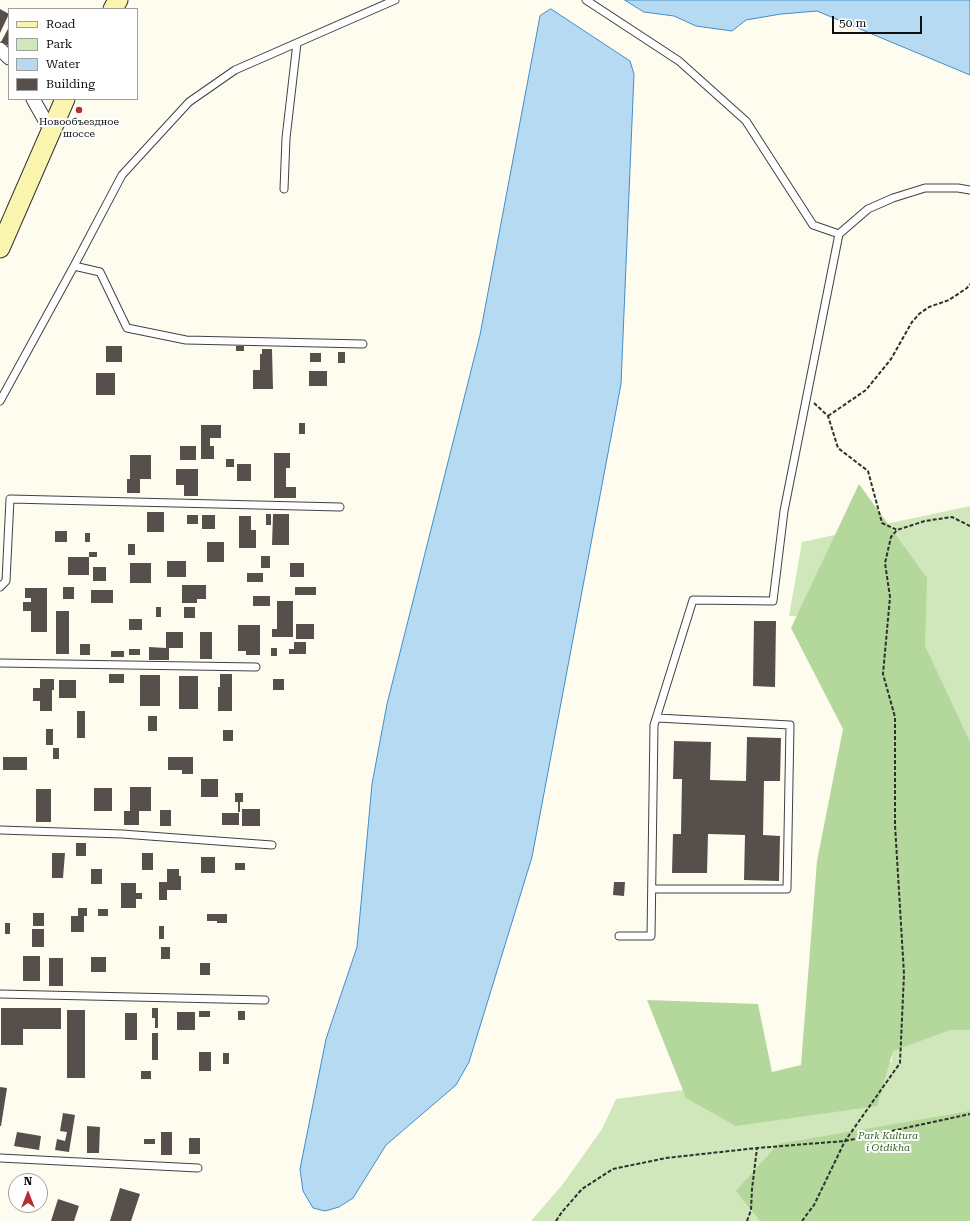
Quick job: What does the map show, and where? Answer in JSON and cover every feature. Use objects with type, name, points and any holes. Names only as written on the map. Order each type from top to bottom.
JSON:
[{"type":"main road","points":[[0,248],[65,100]]},
{"type":"street","points":[[0,49],[8,57]]},
{"type":"street","points":[[34,100],[51,131]]},
{"type":"lane","points":[[0,401],[122,175],[188,102],[235,70],[395,0]]},
{"type":"lane","points":[[586,0],[679,61],[746,121],[812,225],[839,234]]},
{"type":"lane","points":[[284,189],[286,138],[297,43]]},
{"type":"lane","points":[[619,936],[651,936],[654,725],[693,600],[773,602],[784,511],[839,234],[868,209],[893,198],[925,188],[958,188],[970,190]]},
{"type":"lane","points":[[74,266],[100,272],[127,328],[186,340],[362,344]]},
{"type":"lane","points":[[0,587],[6,580],[10,499],[340,507]]},
{"type":"lane","points":[[0,663],[256,666]]},
{"type":"lane","points":[[652,889],[787,889],[790,725],[656,718]]},
{"type":"lane","points":[[0,830],[122,834],[272,845]]},
{"type":"lane","points":[[0,994],[265,1000]]},
{"type":"lane","points":[[0,1158],[198,1168]]},
{"type":"path","points":[[828,416],[866,390],[891,359],[912,322],[919,314],[929,307],[949,300],[967,288],[970,284]]},
{"type":"path","points":[[807,396],[828,416],[838,448],[868,471],[882,523],[897,530]]},
{"type":"path","points":[[802,1221],[814,1205],[845,1141],[900,1063],[904,974],[895,825],[895,717],[884,674],[890,597],[885,562],[891,537],[897,530],[925,521],[952,517],[970,526]]},
{"type":"path","points":[[556,1221],[582,1189],[613,1169],[666,1158],[757,1148],[845,1141],[970,1114]]},
{"type":"path","points":[[747,1221],[751,1210],[757,1148]]},
{"type":"green space","points":[[859,484],[927,578],[925,646],[970,742],[970,1030],[950,1030],[893,1051],[877,1106],[736,1126],[686,1098],[647,1000],[758,1004],[772,1072],[801,1065],[817,861],[843,729],[791,628]]},
{"type":"green space","name":"Park Kultura i Otdikha","points":[[970,506],[970,1221],[531,1221],[563,1184],[602,1129],[616,1099],[892,1062],[893,711],[831,618],[789,616],[802,542]]},
{"type":"green space","points":[[970,1111],[970,1221],[760,1221],[736,1191],[778,1144]]},
{"type":"water","points":[[625,0],[970,0],[970,75],[817,11],[781,14],[746,20],[732,31],[696,26],[674,16],[644,12]]},
{"type":"water","points":[[551,9],[630,61],[634,74],[621,384],[532,857],[469,1062],[456,1085],[386,1145],[353,1198],[339,1207],[325,1211],[313,1208],[303,1191],[300,1169],[326,1039],[357,947],[372,784],[387,704],[480,335],[540,16]]},
{"type":"building","points":[[0,9],[8,13],[8,16],[0,33]]},
{"type":"building","points":[[8,29],[8,46],[1,42]]},
{"type":"building","points":[[106,346],[122,346],[122,362],[106,362]]},
{"type":"building","points":[[236,346],[244,346],[244,351],[236,351]]},
{"type":"building","points":[[262,349],[272,349],[273,389],[253,389],[253,370],[260,370],[260,354],[262,354]]},
{"type":"building","points":[[338,352],[345,352],[345,363],[338,363]]},
{"type":"building","points":[[310,353],[321,353],[321,362],[310,362]]},
{"type":"building","points":[[309,371],[327,371],[327,386],[309,386]]},
{"type":"building","points":[[96,373],[115,373],[115,395],[96,395]]},
{"type":"building","points":[[299,423],[305,423],[305,434],[299,434]]},
{"type":"building","points":[[201,425],[221,425],[221,438],[210,438],[210,446],[214,446],[214,459],[201,459]]},
{"type":"building","points":[[180,446],[196,446],[196,460],[180,460]]},
{"type":"building","points":[[274,453],[290,453],[290,468],[286,468],[286,487],[296,487],[296,498],[274,498]]},
{"type":"building","points":[[130,455],[151,455],[151,479],[140,479],[140,493],[127,493],[127,479],[130,479]]},
{"type":"building","points":[[226,459],[234,459],[234,467],[226,467]]},
{"type":"building","points":[[237,464],[251,464],[251,481],[237,481]]},
{"type":"building","points":[[176,469],[198,469],[198,496],[184,496],[184,485],[176,485]]},
{"type":"building","points":[[147,512],[164,512],[164,532],[147,532]]},
{"type":"building","points":[[266,514],[271,514],[271,525],[266,525]]},
{"type":"building","points":[[273,514],[289,514],[289,545],[272,545]]},
{"type":"building","points":[[187,515],[198,515],[198,524],[187,524]]},
{"type":"building","points":[[202,515],[215,515],[215,529],[202,529]]},
{"type":"building","points":[[239,516],[251,516],[251,530],[256,530],[256,548],[239,548]]},
{"type":"building","points":[[55,531],[67,531],[67,542],[55,542]]},
{"type":"building","points":[[85,533],[90,533],[90,542],[85,542]]},
{"type":"building","points":[[207,542],[224,542],[224,562],[207,562]]},
{"type":"building","points":[[128,544],[135,544],[135,555],[128,555]]},
{"type":"building","points":[[89,552],[97,552],[97,557],[89,557]]},
{"type":"building","points":[[261,556],[270,556],[270,568],[261,568]]},
{"type":"building","points":[[68,557],[89,557],[89,575],[68,575]]},
{"type":"building","points":[[167,561],[186,561],[186,577],[167,577]]},
{"type":"building","points":[[130,563],[151,563],[151,583],[130,583]]},
{"type":"building","points":[[290,563],[304,563],[304,577],[290,577]]},
{"type":"building","points":[[93,567],[106,567],[106,581],[93,581]]},
{"type":"building","points":[[247,573],[263,573],[263,582],[247,582]]},
{"type":"building","points":[[182,585],[206,585],[206,599],[197,599],[197,603],[182,603]]},
{"type":"building","points":[[63,587],[74,587],[74,599],[63,599]]},
{"type":"building","points":[[295,587],[316,587],[316,595],[295,595]]},
{"type":"building","points":[[25,588],[47,588],[47,632],[31,632],[31,611],[23,611],[23,602],[31,602],[31,598],[25,598]]},
{"type":"building","points":[[91,590],[113,590],[113,603],[91,603]]},
{"type":"building","points":[[253,596],[270,596],[270,606],[253,606]]},
{"type":"building","points":[[277,601],[293,601],[293,637],[272,637],[272,629],[277,629]]},
{"type":"building","points":[[156,607],[161,607],[161,617],[156,617]]},
{"type":"building","points":[[184,607],[195,607],[195,618],[184,618]]},
{"type":"building","points":[[56,611],[69,611],[69,654],[56,654]]},
{"type":"building","points":[[129,619],[142,619],[142,630],[129,630]]},
{"type":"building","points":[[754,621],[776,621],[775,687],[753,686]]},
{"type":"building","points":[[296,624],[314,624],[314,639],[296,639]]},
{"type":"building","points":[[238,625],[260,625],[260,655],[246,655],[246,651],[238,651]]},
{"type":"building","points":[[166,632],[183,632],[183,648],[169,648],[169,660],[149,660],[149,647],[166,648]]},
{"type":"building","points":[[200,632],[212,632],[212,659],[200,659]]},
{"type":"building","points":[[294,642],[306,642],[306,654],[289,654],[289,649],[294,649]]},
{"type":"building","points":[[80,644],[90,644],[90,655],[80,655]]},
{"type":"building","points":[[271,648],[277,648],[277,656],[271,656]]},
{"type":"building","points":[[129,649],[140,649],[140,655],[129,655]]},
{"type":"building","points":[[111,651],[124,651],[124,657],[111,657]]},
{"type":"building","points":[[109,674],[124,674],[124,683],[109,683]]},
{"type":"building","points":[[220,674],[232,674],[232,711],[218,711],[218,687],[220,687]]},
{"type":"building","points":[[140,675],[160,675],[160,706],[140,706]]},
{"type":"building","points":[[179,676],[198,676],[198,709],[179,709]]},
{"type":"building","points":[[40,679],[54,679],[54,690],[52,690],[52,711],[40,711],[40,701],[33,701],[33,688],[40,688]]},
{"type":"building","points":[[273,679],[284,679],[284,690],[273,690]]},
{"type":"building","points":[[59,680],[76,680],[76,698],[59,698]]},
{"type":"building","points":[[77,711],[85,711],[85,738],[77,738]]},
{"type":"building","points":[[148,716],[157,716],[157,731],[148,731]]},
{"type":"building","points":[[46,729],[53,729],[53,745],[46,745]]},
{"type":"building","points":[[223,730],[233,730],[233,741],[223,741]]},
{"type":"building","points":[[747,737],[781,738],[780,781],[764,781],[763,835],[780,836],[779,881],[744,880],[745,835],[708,834],[707,873],[672,873],[673,834],[681,834],[682,779],[673,779],[674,741],[711,742],[710,780],[746,781]]},
{"type":"building","points":[[53,748],[59,748],[59,759],[53,759]]},
{"type":"building","points":[[3,757],[27,757],[27,770],[3,770]]},
{"type":"building","points":[[168,757],[193,757],[193,774],[182,774],[182,770],[168,770]]},
{"type":"building","points":[[201,779],[218,779],[218,797],[201,797]]},
{"type":"building","points":[[130,787],[151,787],[151,811],[139,811],[139,825],[124,825],[124,811],[130,811]]},
{"type":"building","points":[[94,788],[112,788],[112,811],[94,811]]},
{"type":"building","points":[[36,789],[51,789],[51,822],[36,822]]},
{"type":"building","points":[[235,793],[243,793],[243,802],[240,802],[240,812],[238,812],[238,802],[235,802]]},
{"type":"building","points":[[242,809],[260,809],[260,826],[242,826]]},
{"type":"building","points":[[160,810],[171,810],[171,826],[160,826]]},
{"type":"building","points":[[222,813],[239,813],[239,825],[222,825]]},
{"type":"building","points":[[76,843],[86,843],[86,856],[76,856]]},
{"type":"building","points":[[52,853],[65,853],[63,878],[52,878]]},
{"type":"building","points":[[142,853],[153,853],[153,870],[142,870]]},
{"type":"building","points":[[201,857],[215,857],[215,873],[201,873]]},
{"type":"building","points":[[235,863],[245,863],[245,870],[235,870]]},
{"type":"building","points":[[91,869],[102,869],[102,884],[91,884]]},
{"type":"building","points":[[167,869],[179,869],[179,876],[181,876],[181,890],[167,890],[167,900],[159,900],[159,882],[167,882]]},
{"type":"building","points":[[614,882],[625,882],[624,896],[613,895]]},
{"type":"building","points":[[121,883],[136,883],[136,893],[142,893],[142,899],[136,899],[136,908],[121,908]]},
{"type":"building","points":[[78,908],[87,908],[87,916],[84,916],[84,932],[71,932],[71,916],[78,916]]},
{"type":"building","points":[[98,909],[108,909],[108,916],[98,916]]},
{"type":"building","points":[[33,913],[44,913],[44,926],[33,926]]},
{"type":"building","points":[[207,914],[227,914],[227,923],[207,921]]},
{"type":"building","points":[[5,923],[10,923],[10,934],[5,934]]},
{"type":"building","points":[[159,926],[164,926],[164,939],[159,939]]},
{"type":"building","points":[[32,929],[44,929],[44,947],[32,947]]},
{"type":"building","points":[[161,947],[170,947],[170,959],[161,959]]},
{"type":"building","points":[[23,956],[40,956],[40,981],[23,981]]},
{"type":"building","points":[[91,957],[106,957],[106,972],[91,972]]},
{"type":"building","points":[[49,958],[63,958],[63,986],[49,986]]},
{"type":"building","points":[[200,963],[210,963],[210,975],[200,975]]},
{"type":"building","points":[[1,1008],[61,1008],[61,1029],[23,1029],[23,1045],[1,1045]]},
{"type":"building","points":[[152,1008],[158,1008],[158,1028],[155,1028],[155,1018],[152,1018]]},
{"type":"building","points":[[67,1010],[85,1010],[85,1078],[67,1078]]},
{"type":"building","points":[[199,1011],[210,1011],[210,1017],[199,1017]]},
{"type":"building","points":[[238,1011],[245,1011],[245,1020],[238,1020]]},
{"type":"building","points":[[177,1012],[195,1012],[195,1030],[177,1030]]},
{"type":"building","points":[[125,1013],[137,1013],[137,1040],[125,1040]]},
{"type":"building","points":[[152,1033],[158,1033],[158,1060],[152,1060]]},
{"type":"building","points":[[199,1052],[211,1052],[211,1071],[199,1071]]},
{"type":"building","points":[[223,1053],[229,1053],[229,1064],[223,1064]]},
{"type":"building","points":[[141,1071],[151,1071],[151,1079],[141,1079]]},
{"type":"building","points":[[0,1087],[7,1088],[1,1126],[0,1126]]},
{"type":"building","points":[[63,1113],[75,1115],[69,1152],[55,1150],[57,1139],[65,1141],[67,1132],[60,1131]]},
{"type":"building","points":[[87,1126],[100,1127],[99,1153],[87,1153]]},
{"type":"building","points":[[17,1132],[41,1136],[39,1150],[14,1146]]},
{"type":"building","points":[[161,1132],[172,1132],[172,1155],[161,1155]]},
{"type":"building","points":[[189,1138],[200,1138],[200,1154],[189,1154]]},
{"type":"building","points":[[144,1139],[155,1139],[155,1144],[144,1144]]},
{"type":"building","points":[[120,1188],[140,1194],[131,1221],[110,1221]]},
{"type":"building","points":[[58,1199],[79,1206],[74,1221],[51,1221]]},
{"type":"place","name":"Новообъездное шоссе","points":[[79,110]]}]
